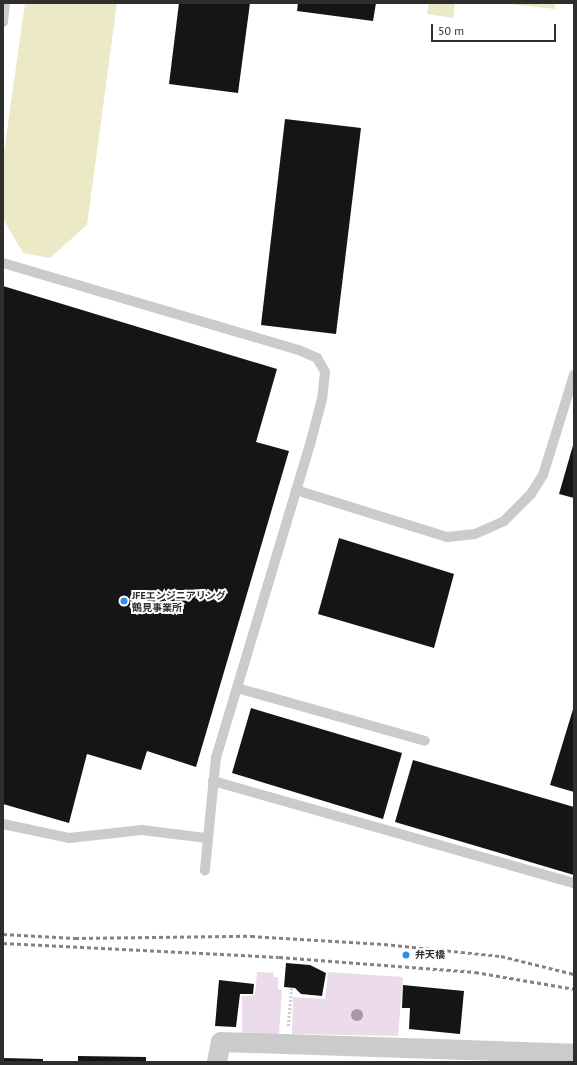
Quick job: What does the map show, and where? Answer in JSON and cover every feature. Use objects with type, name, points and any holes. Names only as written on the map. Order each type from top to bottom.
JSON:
[{"type":"street","points":[[218,1062],[221,1042],[574,1054]]},
{"type":"lane","points":[[3,22],[6,3]]},
{"type":"lane","points":[[3,263],[317,358],[325,372],[322,399],[216,756],[206,838],[205,870]]},
{"type":"lane","points":[[296,490],[447,537],[475,534],[504,520],[531,494],[543,475],[574,375]]},
{"type":"lane","points":[[237,688],[425,741]]},
{"type":"lane","points":[[213,781],[574,883]]},
{"type":"lane","points":[[3,824],[69,838],[142,830],[206,838]]},
{"type":"path","points":[[287,1044],[291,988]]},
{"type":"shaded area","points":[[25,3],[117,3],[87,225],[50,258],[23,253],[3,219],[3,159]]},
{"type":"shaded area","points":[[429,3],[455,3],[453,18],[427,14]]},
{"type":"shaded area","points":[[502,3],[555,3],[555,9]]},
{"type":"shaded area","points":[[257,972],[274,973],[273,977],[278,977],[278,989],[282,990],[279,1035],[242,1034],[242,996],[255,995]]},
{"type":"shaded area","points":[[328,972],[403,977],[398,1036],[292,1034],[293,997],[325,999]]},
{"type":"building","points":[[179,3],[250,3],[238,93],[169,84]]},
{"type":"building","points":[[298,3],[376,3],[373,21],[297,11]]},
{"type":"building","points":[[285,119],[361,128],[336,334],[261,325]]},
{"type":"building","name":"JFEエンジニアリング 鶴見事業所","points":[[3,286],[277,369],[256,442],[289,451],[196,767],[147,751],[141,770],[87,754],[69,823],[3,804]]},
{"type":"building","points":[[574,442],[574,498],[559,494]]},
{"type":"building","points":[[339,538],[454,574],[434,648],[318,614]]},
{"type":"building","points":[[574,706],[574,792],[550,785]]},
{"type":"building","points":[[251,708],[402,753],[383,819],[232,773]]},
{"type":"building","points":[[413,760],[574,807],[574,875],[395,822]]},
{"type":"building","points":[[286,963],[310,965],[326,973],[322,996],[301,994],[295,988],[284,987]]},
{"type":"building","points":[[219,980],[254,984],[253,994],[240,994],[236,1027],[215,1026]]},
{"type":"building","points":[[403,985],[464,991],[460,1034],[409,1029],[410,1008],[402,1008]]},
{"type":"building","points":[[78,1056],[146,1057],[146,1062],[78,1062]]},
{"type":"building","points":[[3,1058],[43,1059],[43,1062],[3,1062]]},
{"type":"railway","points":[[3,934],[75,938],[251,936],[384,944],[501,956],[574,974]]},
{"type":"railway","points":[[3,943],[279,957],[475,972],[574,989]]},
{"type":"place","name":"JFEエンジニアリング 鶴見事業所","points":[[124,601]]},
{"type":"place","name":"弁天橋","points":[[406,955]]}]
